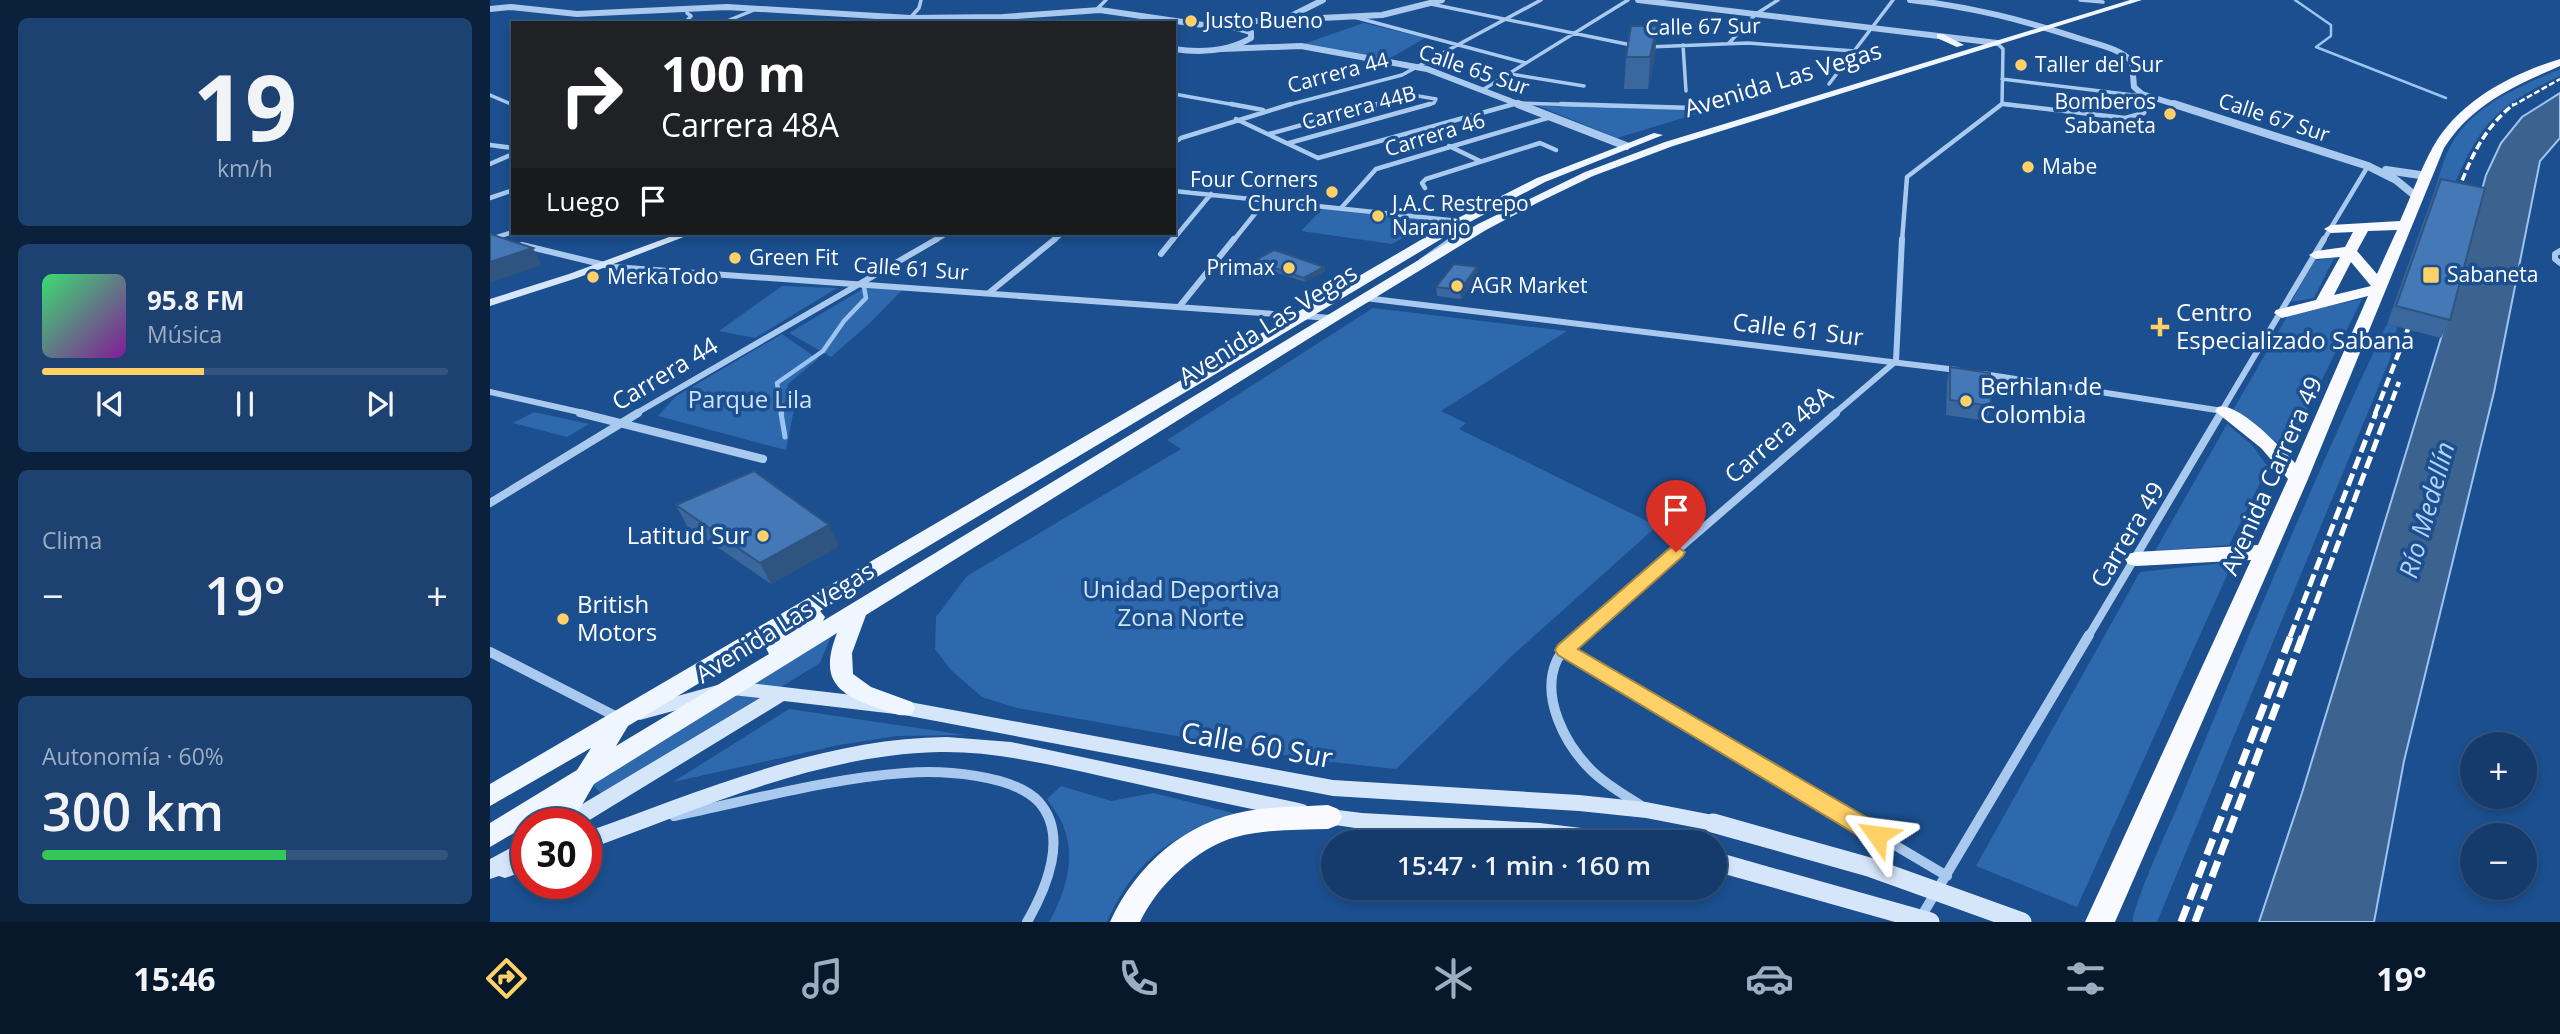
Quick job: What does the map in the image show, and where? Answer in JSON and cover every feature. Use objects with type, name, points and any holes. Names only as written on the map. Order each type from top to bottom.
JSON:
[{"type":"highway","name":"Avenida Carrera 49","points":[[2099,922],[2266,552],[2446,134],[2463,113],[2498,90],[2560,62]]},
{"type":"highway","points":[[2331,229],[2407,225]]},
{"type":"highway","points":[[2322,303],[2363,227]]},
{"type":"highway","points":[[2281,313],[2381,289],[2350,251]]},
{"type":"highway","points":[[2316,255],[2350,251]]},
{"type":"highway","points":[[2224,411],[2268,444],[2298,479]]},
{"type":"highway","points":[[2136,559],[2266,552]]},
{"type":"highway","points":[[1125,922],[1151,880],[1178,855],[1222,830],[1281,820],[1328,817]]},
{"type":"main road","name":"Avenida Las Vegas","points":[[490,835],[1332,318],[1521,206],[1613,164],[1699,134],[2138,0]]},
{"type":"main road","name":"Avenida Las Vegas","points":[[490,796],[1464,220],[1541,180],[1626,146],[2107,1]]},
{"type":"main road","points":[[1940,36],[1960,45]]},
{"type":"main road","points":[[490,295],[657,235]]},
{"type":"main road","points":[[490,303],[684,235]]},
{"type":"main road","points":[[787,655],[776,648],[775,644],[838,602],[898,554]]},
{"type":"main road","points":[[857,611],[839,657],[842,677],[847,686],[857,692],[904,709]]},
{"type":"main road","name":"Calle 60 Sur","points":[[621,718],[732,688],[904,709],[1333,788],[1514,798],[1646,810],[1713,822],[1813,848],[1918,881],[2022,922]]},
{"type":"main road","points":[[592,808],[781,694]]},
{"type":"main road","points":[[568,808],[621,718]]},
{"type":"main road","name":"Calle 60 Sur","points":[[602,836],[832,760],[874,751],[967,744],[1053,758],[1328,817],[1512,830]]},
{"type":"main road","points":[[490,872],[511,858]]},
{"type":"main road","points":[[1727,864],[1854,898],[1930,922]]},
{"type":"main road","points":[[490,872],[511,866]]},
{"type":"street","points":[[910,18],[919,8],[921,0]]},
{"type":"street","points":[[1096,10],[1105,0]]},
{"type":"street","points":[[1286,19],[1323,0]]},
{"type":"street","points":[[1178,31],[1286,19],[1396,13],[1442,0]]},
{"type":"street","name":"Carrera 44","points":[[1176,142],[1236,119],[1387,80],[1542,0]]},
{"type":"street","points":[[1484,89],[1628,0]]},
{"type":"street","points":[[1638,0],[1997,43],[2003,49],[2002,104]]},
{"type":"street","points":[[1729,43],[1756,14],[1778,0]]},
{"type":"street","points":[[1829,84],[1893,0]]},
{"type":"street","points":[[1896,361],[1904,189],[1907,177],[2002,104],[2133,117],[2144,113],[2150,97],[2134,88],[2135,63],[2132,58],[2033,23],[1964,5],[1910,0]]},
{"type":"street","points":[[2080,0],[2107,1]]},
{"type":"street","name":"Calle 67 Sur","points":[[1431,4],[1635,46],[1771,43],[1854,51]]},
{"type":"street","points":[[490,10],[510,7],[577,14],[727,7],[910,18],[1003,17],[1096,10],[1174,21]]},
{"type":"street","points":[[727,21],[754,10]]},
{"type":"street","points":[[687,13],[691,16],[687,21]]},
{"type":"street","points":[[1351,16],[1526,63]]},
{"type":"street","points":[[1176,21],[1240,28],[1252,35],[1241,44],[1222,49]]},
{"type":"street","points":[[1683,45],[1686,91]]},
{"type":"street","name":"Calle 65 Sur","points":[[1176,48],[1198,51],[1301,46],[1416,67],[1484,89],[1626,146]]},
{"type":"street","points":[[1509,74],[1584,86]]},
{"type":"street","name":"Calle 67 Sur","points":[[2003,79],[2150,97],[2368,166],[2427,176]]},
{"type":"street","points":[[1176,94],[1265,111]]},
{"type":"street","name":"Carrera 44B","points":[[1289,143],[1436,101],[1431,96],[1419,94],[1316,121]]},
{"type":"street","points":[[490,95],[511,104]]},
{"type":"street","points":[[1236,119],[1318,158],[1518,103],[1693,108]]},
{"type":"street","name":"Carrera 46","points":[[1342,207],[1376,169],[1552,116]]},
{"type":"street","points":[[1269,134],[1316,121],[1337,130]]},
{"type":"street","points":[[1425,188],[1422,183],[1426,179],[1540,143],[1556,150]]},
{"type":"street","points":[[490,145],[511,148]]},
{"type":"street","points":[[1448,146],[1480,161]]},
{"type":"street","points":[[490,164],[511,155]]},
{"type":"street","name":"Calle 67 Sur","points":[[2368,166],[2396,180],[2418,198]]},
{"type":"street","name":"Carrera 49","points":[[1918,922],[2368,166]]},
{"type":"street","points":[[490,198],[511,191]]},
{"type":"street","points":[[1176,191],[1468,222],[1466,229],[1428,254],[1418,267]]},
{"type":"street","points":[[1161,254],[1211,194]]},
{"type":"street","points":[[1179,307],[1266,200]]},
{"type":"street","name":"Calle 61 Sur","points":[[490,240],[511,233]]},
{"type":"street","name":"Carrera 44","points":[[490,503],[622,422],[945,235]]},
{"type":"street","points":[[989,292],[1060,235]]},
{"type":"street","name":"Calle 61 Sur","points":[[490,240],[523,245],[603,265],[1332,318]]},
{"type":"street","points":[[2560,251],[2555,254],[2555,260],[2560,262]]},
{"type":"street","name":"Calle 61 Sur","points":[[1365,298],[1964,371]]},
{"type":"street","name":"Carrera 48A","points":[[1646,810],[1591,771],[1573,748],[1559,720],[1552,693],[1556,660],[1896,361]]},
{"type":"street","points":[[1977,373],[2224,411]]},
{"type":"street","points":[[490,392],[622,422],[763,459]]},
{"type":"street","points":[[1565,650],[1947,876]]},
{"type":"street","points":[[490,652],[621,718]]},
{"type":"street","name":"Calle 60 Sur","points":[[639,823],[872,776],[926,772],[975,777],[1025,791],[1040,802],[1049,823],[1052,853],[1045,890],[1027,922]]},
{"type":"green space","points":[[1364,23],[1425,38],[1387,60],[1303,44]]},
{"type":"green space","points":[[2560,69],[2560,76],[2517,99],[2489,123],[2478,137],[2449,198],[2433,195],[2452,143],[2473,117],[2529,82]]},
{"type":"green space","points":[[1536,105],[1689,110],[1700,113],[1617,138]]},
{"type":"green space","points":[[1324,207],[1434,221],[1392,244],[1301,231]]},
{"type":"green space","points":[[2334,258],[2314,298],[2291,302],[2315,260]]},
{"type":"green space","points":[[782,286],[837,288],[755,338],[719,331]]},
{"type":"green space","points":[[866,287],[902,290],[831,357],[789,333]]},
{"type":"green space","points":[[2362,299],[2287,450],[2233,410],[2288,315]]},
{"type":"green space","name":"Unidad Deportiva Zona Norte","points":[[1373,308],[1567,331],[1441,411],[1466,423],[1459,429],[1657,526],[1515,653],[1396,769],[1313,760],[1017,708],[982,697],[951,670],[935,649],[936,617],[967,576],[1181,449],[1167,440]]},
{"type":"green space","points":[[2387,324],[2397,327],[2390,359],[2157,922],[2133,922],[2151,868],[2279,566]]},
{"type":"green space","name":"Parque Lila","points":[[782,334],[818,359],[787,385],[794,409],[786,450],[658,416],[675,397]]},
{"type":"green space","points":[[534,412],[589,424],[567,437],[513,423]]},
{"type":"green space","points":[[2227,424],[2251,444],[2268,467],[2229,545],[2155,551]]},
{"type":"green space","points":[[2233,562],[2077,907],[1976,866],[2140,572]]},
{"type":"green space","points":[[832,634],[820,663],[604,796],[589,781]]},
{"type":"green space","points":[[789,709],[965,735],[896,736],[839,745],[673,782]]},
{"type":"green space","points":[[1061,786],[1111,801],[1153,793],[1237,814],[1193,831],[1158,852],[1130,881],[1107,922],[1049,922],[1060,900],[1069,864],[1064,828],[1047,799]]},
{"type":"water","name":"Río Medellín","points":[[2560,93],[2560,138],[2540,161],[2494,392],[2404,761],[2374,922],[2259,922],[2302,793],[2441,338],[2486,175],[2501,143],[2522,117]]},
{"type":"building","points":[[1631,26],[1657,26],[1650,57],[1626,57]]},
{"type":"building","name":"Sabaneta","points":[[2441,179],[2485,188],[2450,320],[2396,306]]},
{"type":"building","points":[[490,234],[533,248],[490,262]]},
{"type":"building","name":"Primax","points":[[1274,250],[1324,267],[1304,278],[1254,261]]},
{"type":"building","points":[[1454,264],[1477,267],[1460,290],[1436,287]]},
{"type":"building","points":[[1950,367],[1990,373],[1991,406],[1950,400]]},
{"type":"building","name":"Latitud Sur","points":[[754,471],[829,525],[760,563],[676,505]]},
{"type":"waterway","points":[[2295,0],[2331,25],[2331,36],[2316,47],[2446,98]]},
{"type":"waterway","points":[[782,414],[777,383],[823,351],[844,321],[866,298],[864,287]]},
{"type":"waterway","points":[[781,413],[785,437]]},
{"type":"railway","points":[[2512,106],[2560,79]]},
{"type":"railway","points":[[2454,202],[2470,161],[2484,136],[2514,104]]},
{"type":"railway","points":[[2375,414],[2415,311]]},
{"type":"railway","points":[[2387,414],[2399,382]]},
{"type":"railway","points":[[2290,637],[2376,413]]},
{"type":"railway","points":[[2303,637],[2387,413]]},
{"type":"railway","points":[[2181,922],[2291,635]]},
{"type":"railway","points":[[2195,922],[2303,635]]},
{"type":"place","name":"Justo Bueno","points":[[1191,21]]},
{"type":"place","name":"Taller del Sur","points":[[2021,65]]},
{"type":"place","name":"Bomberos Sabaneta","points":[[2170,114]]},
{"type":"place","name":"Mabe","points":[[2028,167]]},
{"type":"place","name":"Four Corners Church","points":[[1332,192]]},
{"type":"place","name":"J.A.C Restrepo Naranjo","points":[[1378,216]]},
{"type":"place","name":"Green Fit","points":[[735,258]]},
{"type":"place","name":"Primax","points":[[1289,268]]},
{"type":"place","name":"Sabaneta","points":[[2431,275]]},
{"type":"place","name":"MerkaTodo","points":[[593,277]]},
{"type":"place","name":"AGR Market","points":[[1457,286]]},
{"type":"place","name":"Centro Especializado Sabana","points":[[2160,327]]},
{"type":"place","name":"Berhlan de Colombia","points":[[1966,401]]},
{"type":"place","name":"Latitud Sur","points":[[763,536]]},
{"type":"place","name":"British Motors","points":[[563,619]]},
{"type":"route","points":[[1676,552],[1565,650],[1877,835]]}]
